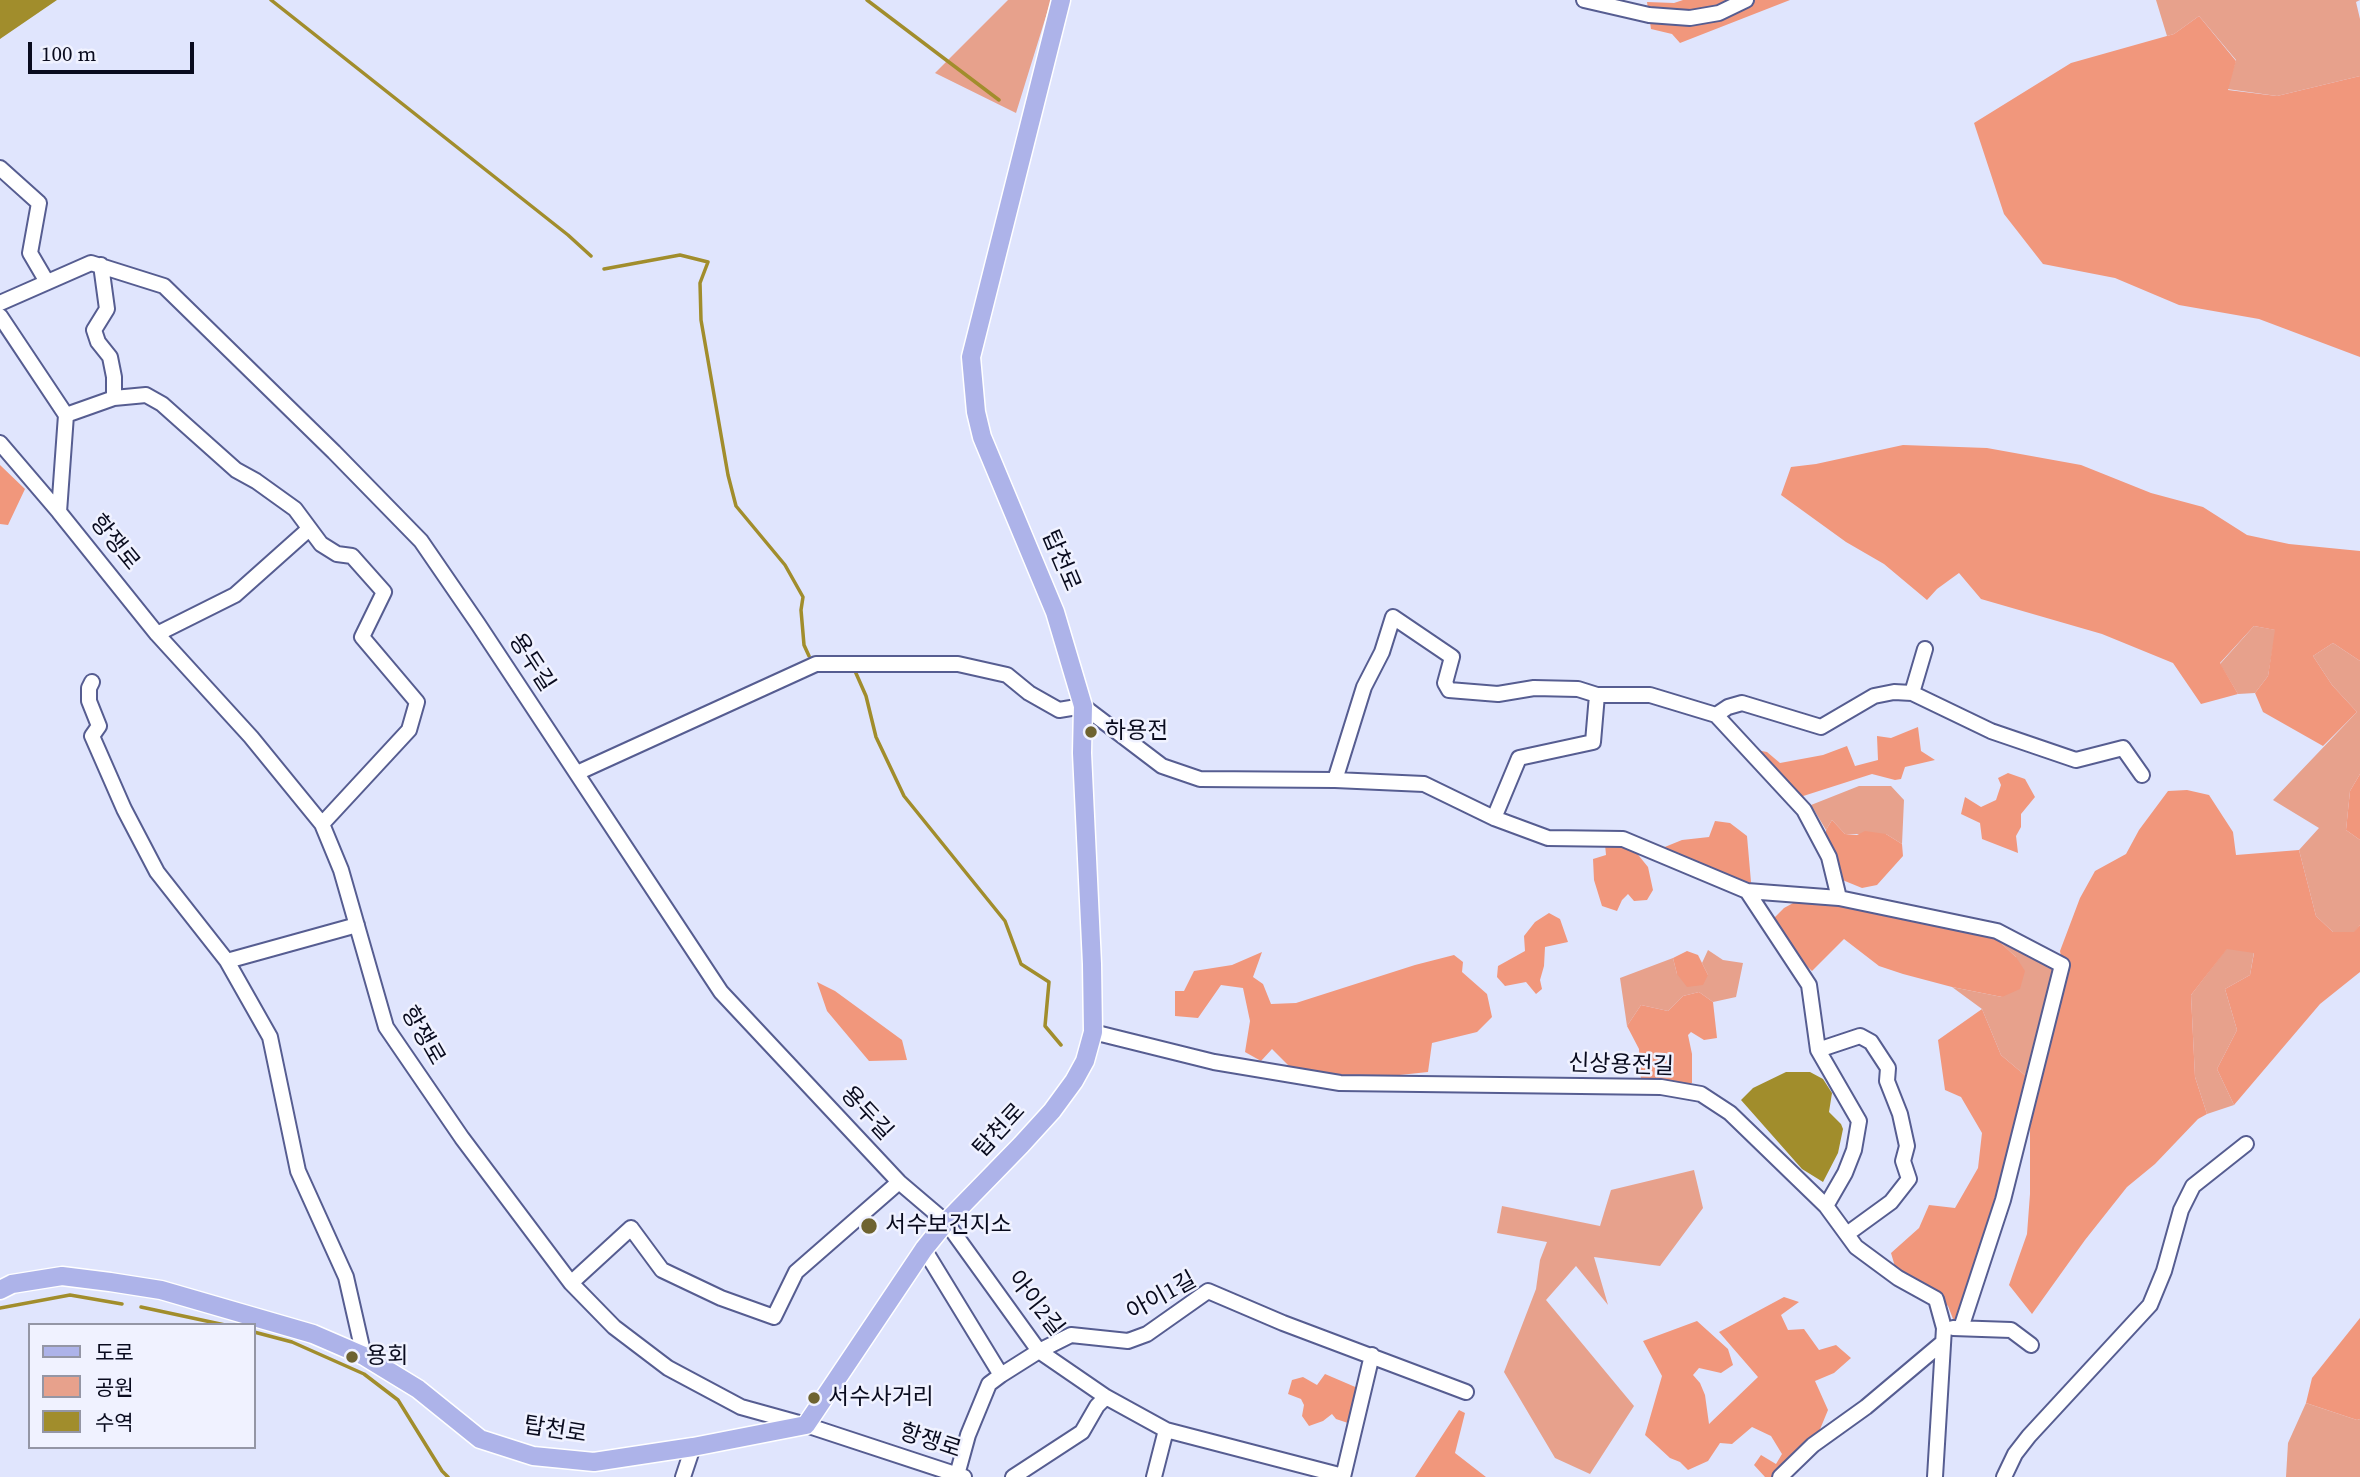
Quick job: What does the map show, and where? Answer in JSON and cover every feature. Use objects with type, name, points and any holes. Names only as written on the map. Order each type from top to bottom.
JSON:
[{"type":"main road","name":"탑천로","points":[[0,1290],[12,1284],[62,1276],[160,1290],[313,1334],[364,1356],[418,1389],[480,1439],[533,1456],[594,1462],[694,1447],[806,1424],[924,1250],[946,1222],[1052,1111],[1074,1081],[1085,1061],[1093,1032],[1082,752],[1083,706],[1055,612],[982,438],[976,412],[971,357],[1061,0]]},
{"type":"street","points":[[1584,0],[1649,15],[1690,19],[1719,13],[1746,0]]},
{"type":"street","points":[[0,168],[39,203],[30,253],[47,282]]},
{"type":"street","points":[[0,303],[91,263],[101,265],[107,309],[94,330],[97,342],[110,357],[114,398]]},
{"type":"street","name":"용두길","points":[[101,265],[164,286],[297,415],[421,541],[721,992],[899,1182],[946,1222]]},
{"type":"street","points":[[0,316],[66,415],[59,512]]},
{"type":"street","points":[[66,415],[114,398],[146,395],[162,404],[236,471],[257,481],[295,509],[321,544],[337,554],[352,556],[384,592],[362,637],[417,702],[410,730],[322,824]]},
{"type":"street","name":"항쟁로","points":[[0,443],[157,634],[251,737],[322,824],[341,870],[386,1027],[462,1138],[571,1283],[614,1328],[668,1368],[741,1407],[806,1424],[961,1476]]},
{"type":"street","points":[[157,634],[235,595],[309,529]]},
{"type":"street","points":[[1335,780],[1364,687],[1382,652],[1393,617],[1452,657],[1445,683],[1449,691],[1498,694],[1534,688],[1578,688],[1597,695],[1650,695],[1716,715],[1804,810],[1829,857],[1839,898]]},
{"type":"street","points":[[1912,693],[1925,649]]},
{"type":"street","points":[[577,773],[816,664],[958,664],[1007,675],[1029,693],[1059,710],[1083,706],[1162,766],[1200,779],[1424,784],[1494,818],[1548,838],[1623,839],[1747,891],[1839,898],[1997,931],[2062,965],[2003,1200],[1961,1328]]},
{"type":"street","points":[[92,682],[89,701],[99,726],[92,736],[124,808],[157,872],[227,961],[270,1037],[298,1171],[346,1277],[364,1356]]},
{"type":"street","points":[[1716,715],[1727,707],[1742,704],[1821,727],[1874,696],[1894,692],[1912,693],[1991,732],[2076,760],[2123,747],[2142,775]]},
{"type":"street","points":[[1494,818],[1519,758],[1593,742],[1597,695]]},
{"type":"street","points":[[1747,891],[1809,985],[1818,1050],[1859,1121],[1854,1150],[1845,1173],[1826,1206]]},
{"type":"street","points":[[227,961],[357,925]]},
{"type":"street","name":"신상용전길","points":[[1093,1032],[1214,1062],[1340,1083],[1661,1087],[1701,1094],[1730,1113],[1826,1206],[1856,1247],[1898,1278],[1936,1300],[1943,1336],[1935,1477]]},
{"type":"street","points":[[1818,1050],[1860,1036],[1871,1042],[1888,1068],[1887,1081],[1900,1114],[1907,1146],[1903,1161],[1909,1179],[1891,1202],[1847,1234]]},
{"type":"street","points":[[2004,1477],[2015,1454],[2029,1436],[2150,1305],[2164,1271],[2181,1210],[2193,1186],[2246,1144]]},
{"type":"street","points":[[571,1283],[631,1228],[662,1270],[721,1298],[774,1317],[796,1272],[899,1182]]},
{"type":"street","name":"아이2길","points":[[946,1222],[1039,1351],[1106,1397],[1166,1430],[1343,1476]]},
{"type":"street","points":[[924,1250],[1000,1375]]},
{"type":"street","name":"아이1길","points":[[961,1476],[968,1434],[989,1384],[1000,1375],[1071,1335],[1128,1341],[1147,1334],[1208,1291],[1283,1323],[1372,1355]]},
{"type":"street","points":[[1780,1477],[1813,1444],[1866,1407],[1943,1336],[1961,1328],[2011,1330],[2031,1345]]},
{"type":"street","points":[[1343,1476],[1372,1355],[1466,1392]]},
{"type":"street","points":[[1013,1477],[1082,1432],[1097,1406],[1106,1397]]},
{"type":"street","points":[[1154,1477],[1166,1430]]},
{"type":"street","points":[[682,1477],[694,1447]]},
{"type":"green space","points":[[1008,0],[1051,0],[1016,113],[935,73]]},
{"type":"green space","points":[[2156,0],[2360,0],[2356,2],[2360,19],[2360,76],[2277,96],[2227,89],[2236,60],[2199,16],[2167,36]]},
{"type":"green space","points":[[2254,626],[2276,630],[2268,676],[2255,693],[2238,694],[2220,664]]},
{"type":"green space","points":[[2333,643],[2360,661],[2360,774],[2350,791],[2346,830],[2360,840],[2360,925],[2355,932],[2333,932],[2316,916],[2299,850],[2319,828],[2273,800],[2357,712],[2332,685],[2313,656]]},
{"type":"green space","points":[[1859,786],[1891,786],[1904,800],[1902,844],[1886,834],[1845,834],[1832,820],[1826,830],[1811,805]]},
{"type":"green space","points":[[1990,933],[2057,968],[2027,1077],[2001,1055],[1982,1009],[1952,987],[2002,997],[2016,957]]},
{"type":"green space","points":[[2227,948],[2254,952],[2250,975],[2225,989],[2237,1030],[2217,1069],[2234,1105],[2207,1114],[2195,1077],[2191,995]]},
{"type":"green space","points":[[1708,950],[1723,960],[1743,963],[1736,997],[1713,1002],[1699,992],[1683,996],[1668,1011],[1641,1005],[1627,1026],[1620,978],[1673,958],[1677,974],[1708,975],[1702,963]]},
{"type":"green space","points":[[1694,1170],[1703,1208],[1660,1266],[1594,1257],[1608,1305],[1576,1266],[1546,1300],[1634,1406],[1590,1474],[1555,1458],[1504,1372],[1536,1289],[1540,1260],[1547,1242],[1497,1233],[1502,1206],[1600,1226],[1611,1190]]},
{"type":"green space","points":[[2306,1403],[2360,1419],[2360,1477],[2286,1477],[2288,1443]]},
{"type":"shaded area","points":[[1683,0],[1790,0],[1680,43],[1672,34],[1651,29],[1647,2],[1674,3]]},
{"type":"shaded area","points":[[2199,16],[2236,61],[2228,90],[2277,96],[2360,76],[2360,357],[2259,319],[2179,305],[2115,278],[2043,264],[2004,214],[1974,123],[2071,63],[2174,34]]},
{"type":"shaded area","points":[[1903,445],[1987,448],[2081,465],[2151,493],[2203,507],[2247,535],[2289,544],[2360,551],[2360,661],[2333,643],[2313,656],[2332,685],[2357,712],[2323,746],[2263,712],[2255,693],[2268,676],[2275,630],[2254,626],[2220,663],[2238,694],[2201,704],[2173,663],[2102,634],[1981,599],[1959,573],[1927,600],[1884,564],[1846,542],[1781,495],[1791,467]]},
{"type":"shaded area","points":[[0,465],[25,489],[8,525],[0,524]]},
{"type":"shaded area","points":[[1918,727],[1921,751],[1935,760],[1905,767],[1901,779],[1872,774],[1797,798],[1751,749],[1767,752],[1780,763],[1823,755],[1847,746],[1855,766],[1878,760],[1877,736],[1891,738]]},
{"type":"shaded area","points":[[2008,773],[2025,779],[2035,797],[2021,814],[2021,827],[2016,836],[2018,853],[1982,839],[1980,823],[1961,814],[1965,797],[1981,807],[1996,800],[2001,785],[1998,778]]},
{"type":"shaded area","points":[[2360,774],[2360,840],[2346,830],[2350,791]]},
{"type":"shaded area","points":[[2187,790],[2209,795],[2233,832],[2236,855],[2299,850],[2316,916],[2333,932],[2354,932],[2360,925],[2360,972],[2320,1004],[2234,1105],[2217,1069],[2237,1030],[2225,989],[2250,975],[2254,953],[2227,949],[2191,995],[2195,1077],[2207,1114],[2198,1119],[2155,1164],[2127,1187],[2032,1314],[2009,1285],[2027,1234],[2030,1109],[2065,978],[2060,951],[2080,898],[2095,871],[2126,854],[2139,830],[2168,791]]},
{"type":"shaded area","points":[[1832,820],[1845,834],[1857,835],[1865,831],[1886,834],[1902,844],[1903,856],[1877,885],[1862,888],[1840,879],[1824,861],[1826,830]]},
{"type":"shaded area","points":[[1715,821],[1730,823],[1747,836],[1751,882],[1742,896],[1645,855],[1682,840],[1709,837]]},
{"type":"shaded area","points":[[1621,842],[1635,851],[1648,867],[1653,890],[1647,900],[1634,901],[1628,894],[1617,911],[1602,906],[1594,880],[1593,859],[1606,855],[1605,844]]},
{"type":"shaded area","points":[[1795,902],[1867,907],[1990,933],[2016,957],[2025,971],[2020,989],[2002,997],[1903,974],[1879,966],[1844,939],[1812,971],[1793,953],[1772,920]]},
{"type":"shaded area","points":[[1549,913],[1560,919],[1568,942],[1545,947],[1540,980],[1542,989],[1536,994],[1526,982],[1505,986],[1497,977],[1498,966],[1525,951],[1524,936],[1535,922]]},
{"type":"shaded area","points":[[1687,951],[1698,955],[1708,975],[1703,985],[1687,987],[1677,974],[1673,958]]},
{"type":"shaded area","points":[[1262,952],[1253,977],[1263,984],[1271,1004],[1296,1003],[1454,955],[1463,962],[1462,972],[1487,994],[1492,1017],[1477,1032],[1432,1043],[1428,1072],[1371,1078],[1344,1092],[1306,1083],[1272,1049],[1261,1061],[1245,1052],[1250,1021],[1243,988],[1221,985],[1198,1018],[1175,1016],[1175,991],[1184,991],[1194,971],[1232,965]]},
{"type":"shaded area","points":[[817,982],[835,991],[902,1040],[907,1060],[869,1061],[827,1011]]},
{"type":"shaded area","points":[[1699,992],[1713,1002],[1717,1038],[1704,1040],[1691,1032],[1688,1035],[1692,1054],[1692,1083],[1681,1087],[1641,1080],[1639,1049],[1627,1026],[1641,1005],[1668,1011],[1683,996]]},
{"type":"shaded area","points":[[1982,1009],[2001,1055],[2027,1077],[2019,1106],[2016,1166],[1998,1230],[1955,1324],[1948,1306],[1922,1285],[1896,1270],[1891,1253],[1919,1228],[1929,1205],[1955,1208],[1978,1168],[1982,1133],[1961,1097],[1945,1090],[1938,1040]]},
{"type":"shaded area","points":[[1784,1297],[1799,1302],[1781,1315],[1788,1330],[1804,1329],[1819,1350],[1836,1345],[1851,1358],[1834,1373],[1815,1381],[1828,1410],[1811,1451],[1786,1477],[1765,1477],[1754,1465],[1761,1455],[1776,1464],[1782,1454],[1771,1436],[1752,1427],[1732,1444],[1720,1443],[1708,1461],[1688,1470],[1645,1435],[1662,1376],[1643,1341],[1697,1321],[1728,1349],[1733,1365],[1721,1373],[1699,1368],[1693,1375],[1705,1395],[1709,1424],[1758,1377],[1719,1332]]},
{"type":"shaded area","points":[[2360,1318],[2360,1419],[2357,1420],[2306,1403],[2312,1378]]},
{"type":"shaded area","points":[[1325,1374],[1360,1389],[1351,1424],[1336,1419],[1332,1414],[1309,1426],[1302,1416],[1304,1405],[1301,1399],[1288,1394],[1292,1380],[1303,1377],[1317,1385]]},
{"type":"shaded area","points":[[1459,1410],[1465,1413],[1455,1453],[1486,1477],[1415,1477]]},
{"type":"water","points":[[0,0],[57,0],[0,39]]},
{"type":"water","points":[[1786,1072],[1810,1072],[1823,1079],[1832,1093],[1829,1112],[1843,1129],[1838,1153],[1823,1182],[1802,1169],[1741,1100],[1753,1088]]},
{"type":"waterway","points":[[271,0],[591,256]]},
{"type":"waterway","points":[[867,0],[999,100]]},
{"type":"waterway","points":[[604,269],[680,255],[708,262],[700,283],[701,320],[728,475],[736,506],[785,565],[803,597],[801,610],[804,645],[809,656]]},
{"type":"waterway","points":[[852,671],[855,671],[866,696],[876,737],[904,796],[1005,921],[1021,964],[1049,982],[1045,1026],[1061,1045]]},
{"type":"waterway","points":[[0,1308],[70,1295],[122,1304]]},
{"type":"waterway","points":[[141,1307],[216,1323]]},
{"type":"waterway","points":[[256,1333],[292,1342],[364,1374],[398,1400],[448,1477]]},
{"type":"place","name":"하용전","points":[[1091,732]]},
{"type":"place","name":"서수보건지소","points":[[869,1226]]},
{"type":"place","name":"용회","points":[[352,1357]]},
{"type":"place","name":"서수사거리","points":[[814,1398]]}]
